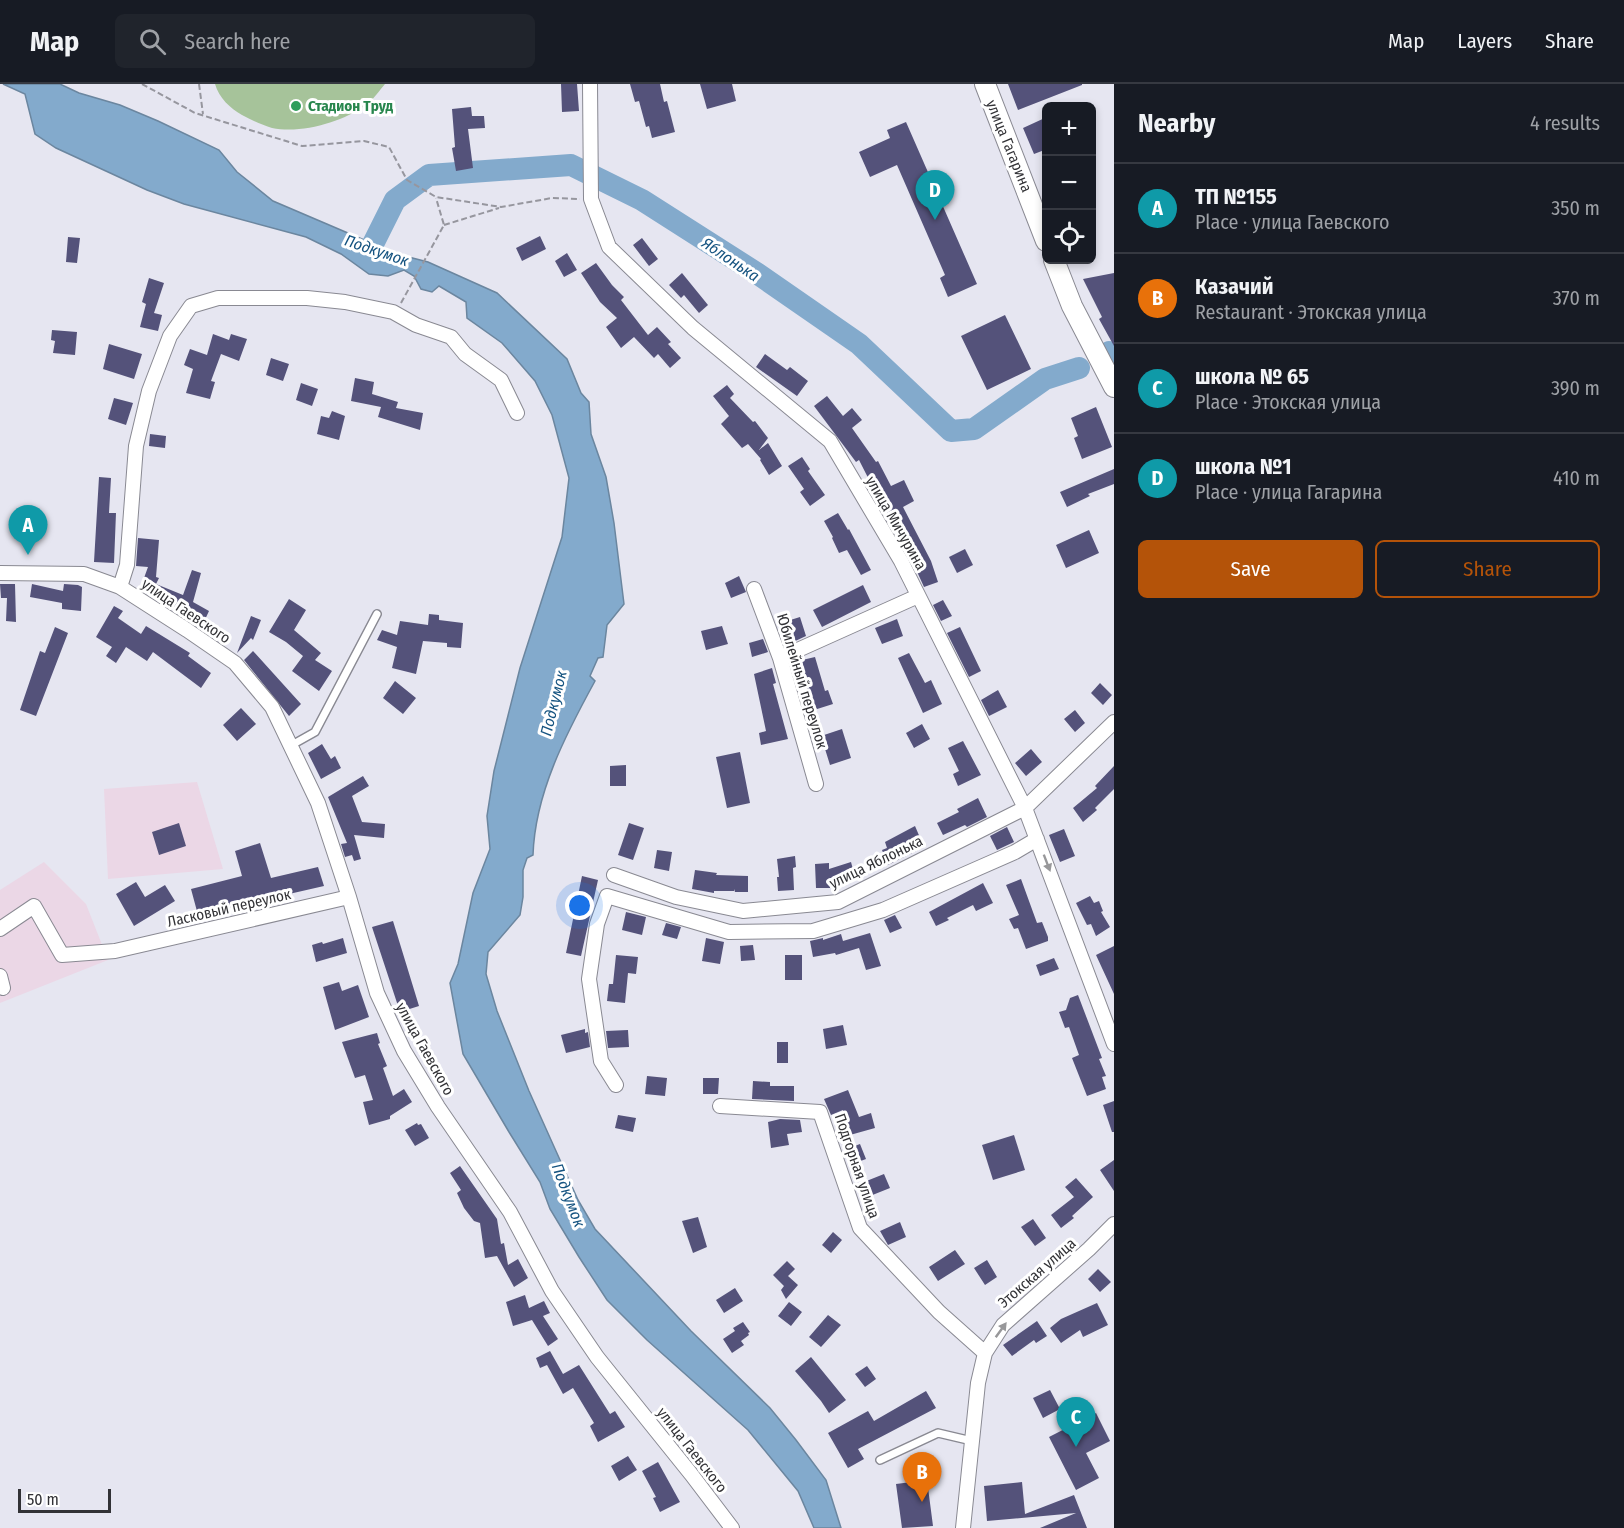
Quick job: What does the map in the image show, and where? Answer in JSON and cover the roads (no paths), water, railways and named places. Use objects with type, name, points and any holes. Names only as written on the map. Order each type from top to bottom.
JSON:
[{"type":"street","name":"улица Мичурина","points":[[590,84],[591,199],[609,247],[693,328],[830,441],[901,561],[1025,808],[1114,1044]]},
{"type":"street","name":"улица Гагарина","points":[[985,84],[1042,228]]},
{"type":"street","points":[[1056,264],[1072,306],[1114,387]]},
{"type":"street","name":"улица Гаевского","points":[[120,587],[127,565],[136,446],[149,392],[170,336],[191,306],[218,298],[307,298],[345,302],[396,314],[451,337],[465,354],[501,380],[517,413]]},
{"type":"street","name":"улица Гаевского","points":[[0,573],[84,574],[120,587],[235,663],[272,707],[318,803],[377,993],[404,1051],[438,1107],[510,1212],[552,1291],[597,1357],[732,1528]]},
{"type":"street","name":"Юбилейный переулок","points":[[754,589],[780,658],[816,784]]},
{"type":"street","points":[[780,658],[918,596]]},
{"type":"street","name":"улица Яблонька","points":[[614,875],[675,897],[743,911],[838,902],[1025,808],[1114,722]]},
{"type":"street","points":[[616,1085],[601,1061],[589,979],[597,924],[607,896],[729,932],[813,931],[883,910],[1015,852],[1037,839]]},
{"type":"street","name":"Ласковый переулок","points":[[0,929],[34,906],[62,955],[116,951],[349,897]]},
{"type":"street","name":"Подгорная улица","points":[[720,1106],[820,1112],[860,1228],[939,1312],[985,1353]]},
{"type":"street","name":"Этокская улица","points":[[963,1528],[978,1383],[985,1353],[1003,1325],[1114,1224]]},
{"type":"lane","points":[[290,746],[315,732],[377,614]]},
{"type":"lane","points":[[880,1460],[938,1433],[972,1441]]},
{"type":"water","name":"Подкумок","points":[[3,84],[60,84],[79,93],[120,105],[219,150],[237,172],[273,201],[397,254],[428,262],[497,293],[567,359],[581,393],[589,402],[591,434],[606,477],[614,523],[624,604],[607,625],[603,657],[598,658],[590,676],[595,681],[563,743],[546,787],[539,809],[533,855],[527,858],[523,870],[520,915],[488,952],[486,974],[497,1011],[529,1091],[578,1200],[595,1229],[691,1331],[770,1408],[826,1480],[841,1528],[814,1528],[798,1491],[748,1430],[647,1340],[607,1300],[550,1209],[540,1182],[463,1054],[450,983],[458,964],[473,893],[490,849],[487,816],[494,771],[520,668],[562,537],[569,478],[552,415],[535,381],[502,343],[467,318],[466,302],[439,286],[432,292],[421,289],[414,276],[404,270],[388,276],[369,274],[341,254],[306,237],[184,204],[147,190],[56,148],[35,134],[25,94]]},
{"type":"waterway","name":"Яблонька","points":[[371,248],[395,200],[429,175],[571,165],[642,200],[758,274],[859,344],[951,431],[974,429],[1045,379],[1079,368]]},
{"type":"waterway","name":"Яблонька","points":[[1109,352],[1114,354]]},
{"type":"place","name":"Стадион Труд","points":[[296,106]]},
{"type":"place","name":"школа №1","points":[[935,220]]},
{"type":"place","name":"ТП №155","points":[[28,555]]},
{"type":"place","name":"школа № 65","points":[[1076,1447]]},
{"type":"place","name":"Казачий","points":[[922,1502]]}]
